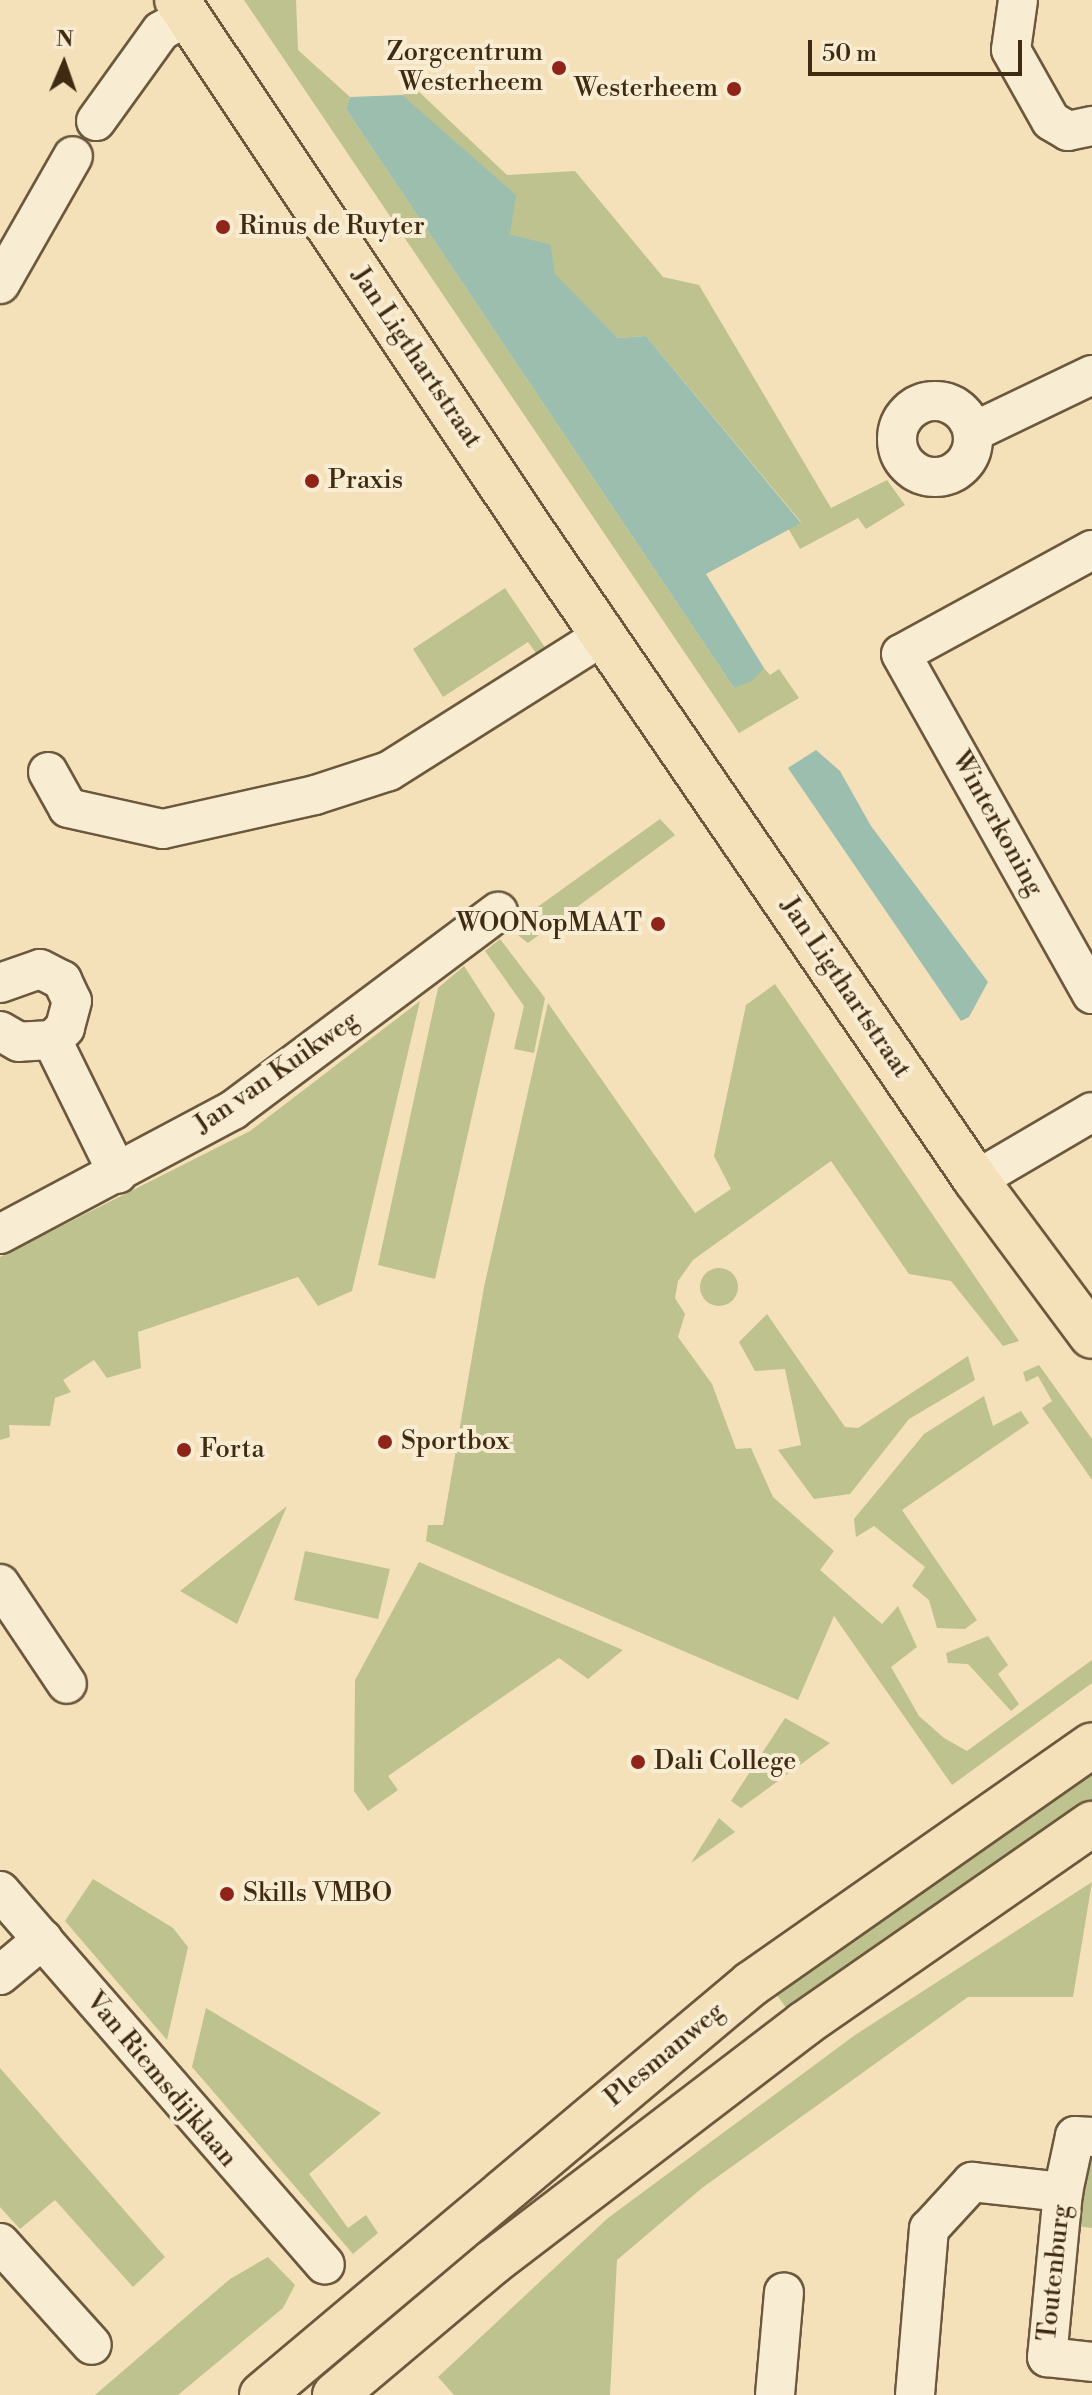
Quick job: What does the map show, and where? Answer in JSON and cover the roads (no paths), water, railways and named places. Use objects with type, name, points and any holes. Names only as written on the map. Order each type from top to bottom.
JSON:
[{"type":"main road","name":"Jan Ligthartstraat","points":[[182,8],[976,1180],[1092,1336]]},
{"type":"main road","name":"Plesmanweg","points":[[262,2395],[751,1984],[1092,1745]]},
{"type":"main road","points":[[335,2395],[493,2262],[789,2036],[1092,1824]]},
{"type":"main road","points":[[751,1984],[789,2036]]},
{"type":"street","points":[[1018,0],[1011,50],[1051,121],[1068,131],[1092,126]]},
{"type":"street","points":[[96,121],[161,31],[182,8]]},
{"type":"street","points":[[0,284],[73,156]]},
{"type":"street","points":[[973,432],[1092,375]]},
{"type":"street","name":"Winterkoning","points":[[1092,550],[901,654],[1092,994]]},
{"type":"street","points":[[48,772],[68,808],[163,829],[315,795],[389,771],[604,635]]},
{"type":"street","name":"Jan van Kuikweg","points":[[0,1234],[118,1174],[233,1110],[498,912]]},
{"type":"street","points":[[0,983],[26,969],[62,980],[71,1016],[52,1040],[35,1045],[0,1031]]},
{"type":"street","points":[[52,1040],[118,1174]]},
{"type":"street","points":[[976,1180],[1092,1112]]},
{"type":"street","points":[[0,1584],[67,1684]]},
{"type":"street","name":"Van Riemsdijklaan","points":[[0,1891],[325,2265]]},
{"type":"street","points":[[0,1975],[43,1939]]},
{"type":"street","points":[[915,2395],[929,2229],[972,2182],[1063,2192],[1075,2136],[1092,2137]]},
{"type":"street","name":"Toutenburg","points":[[1063,2192],[1047,2357],[1092,2362]]},
{"type":"street","points":[[0,2243],[92,2345]]},
{"type":"street","points":[[775,2395],[784,2292]]},
{"type":"place","name":"Zorgcentrum Westerheem","points":[[559,68]]},
{"type":"place","name":"Westerheem","points":[[734,89]]},
{"type":"place","name":"Rinus de Ruyter","points":[[223,227]]},
{"type":"place","name":"Praxis","points":[[312,481]]},
{"type":"place","name":"WOONopMAAT","points":[[658,924]]},
{"type":"place","name":"Sportbox","points":[[385,1442]]},
{"type":"place","name":"Forta","points":[[184,1450]]},
{"type":"place","name":"Dali College","points":[[638,1762]]},
{"type":"place","name":"Skills VMBO","points":[[227,1894]]}]
